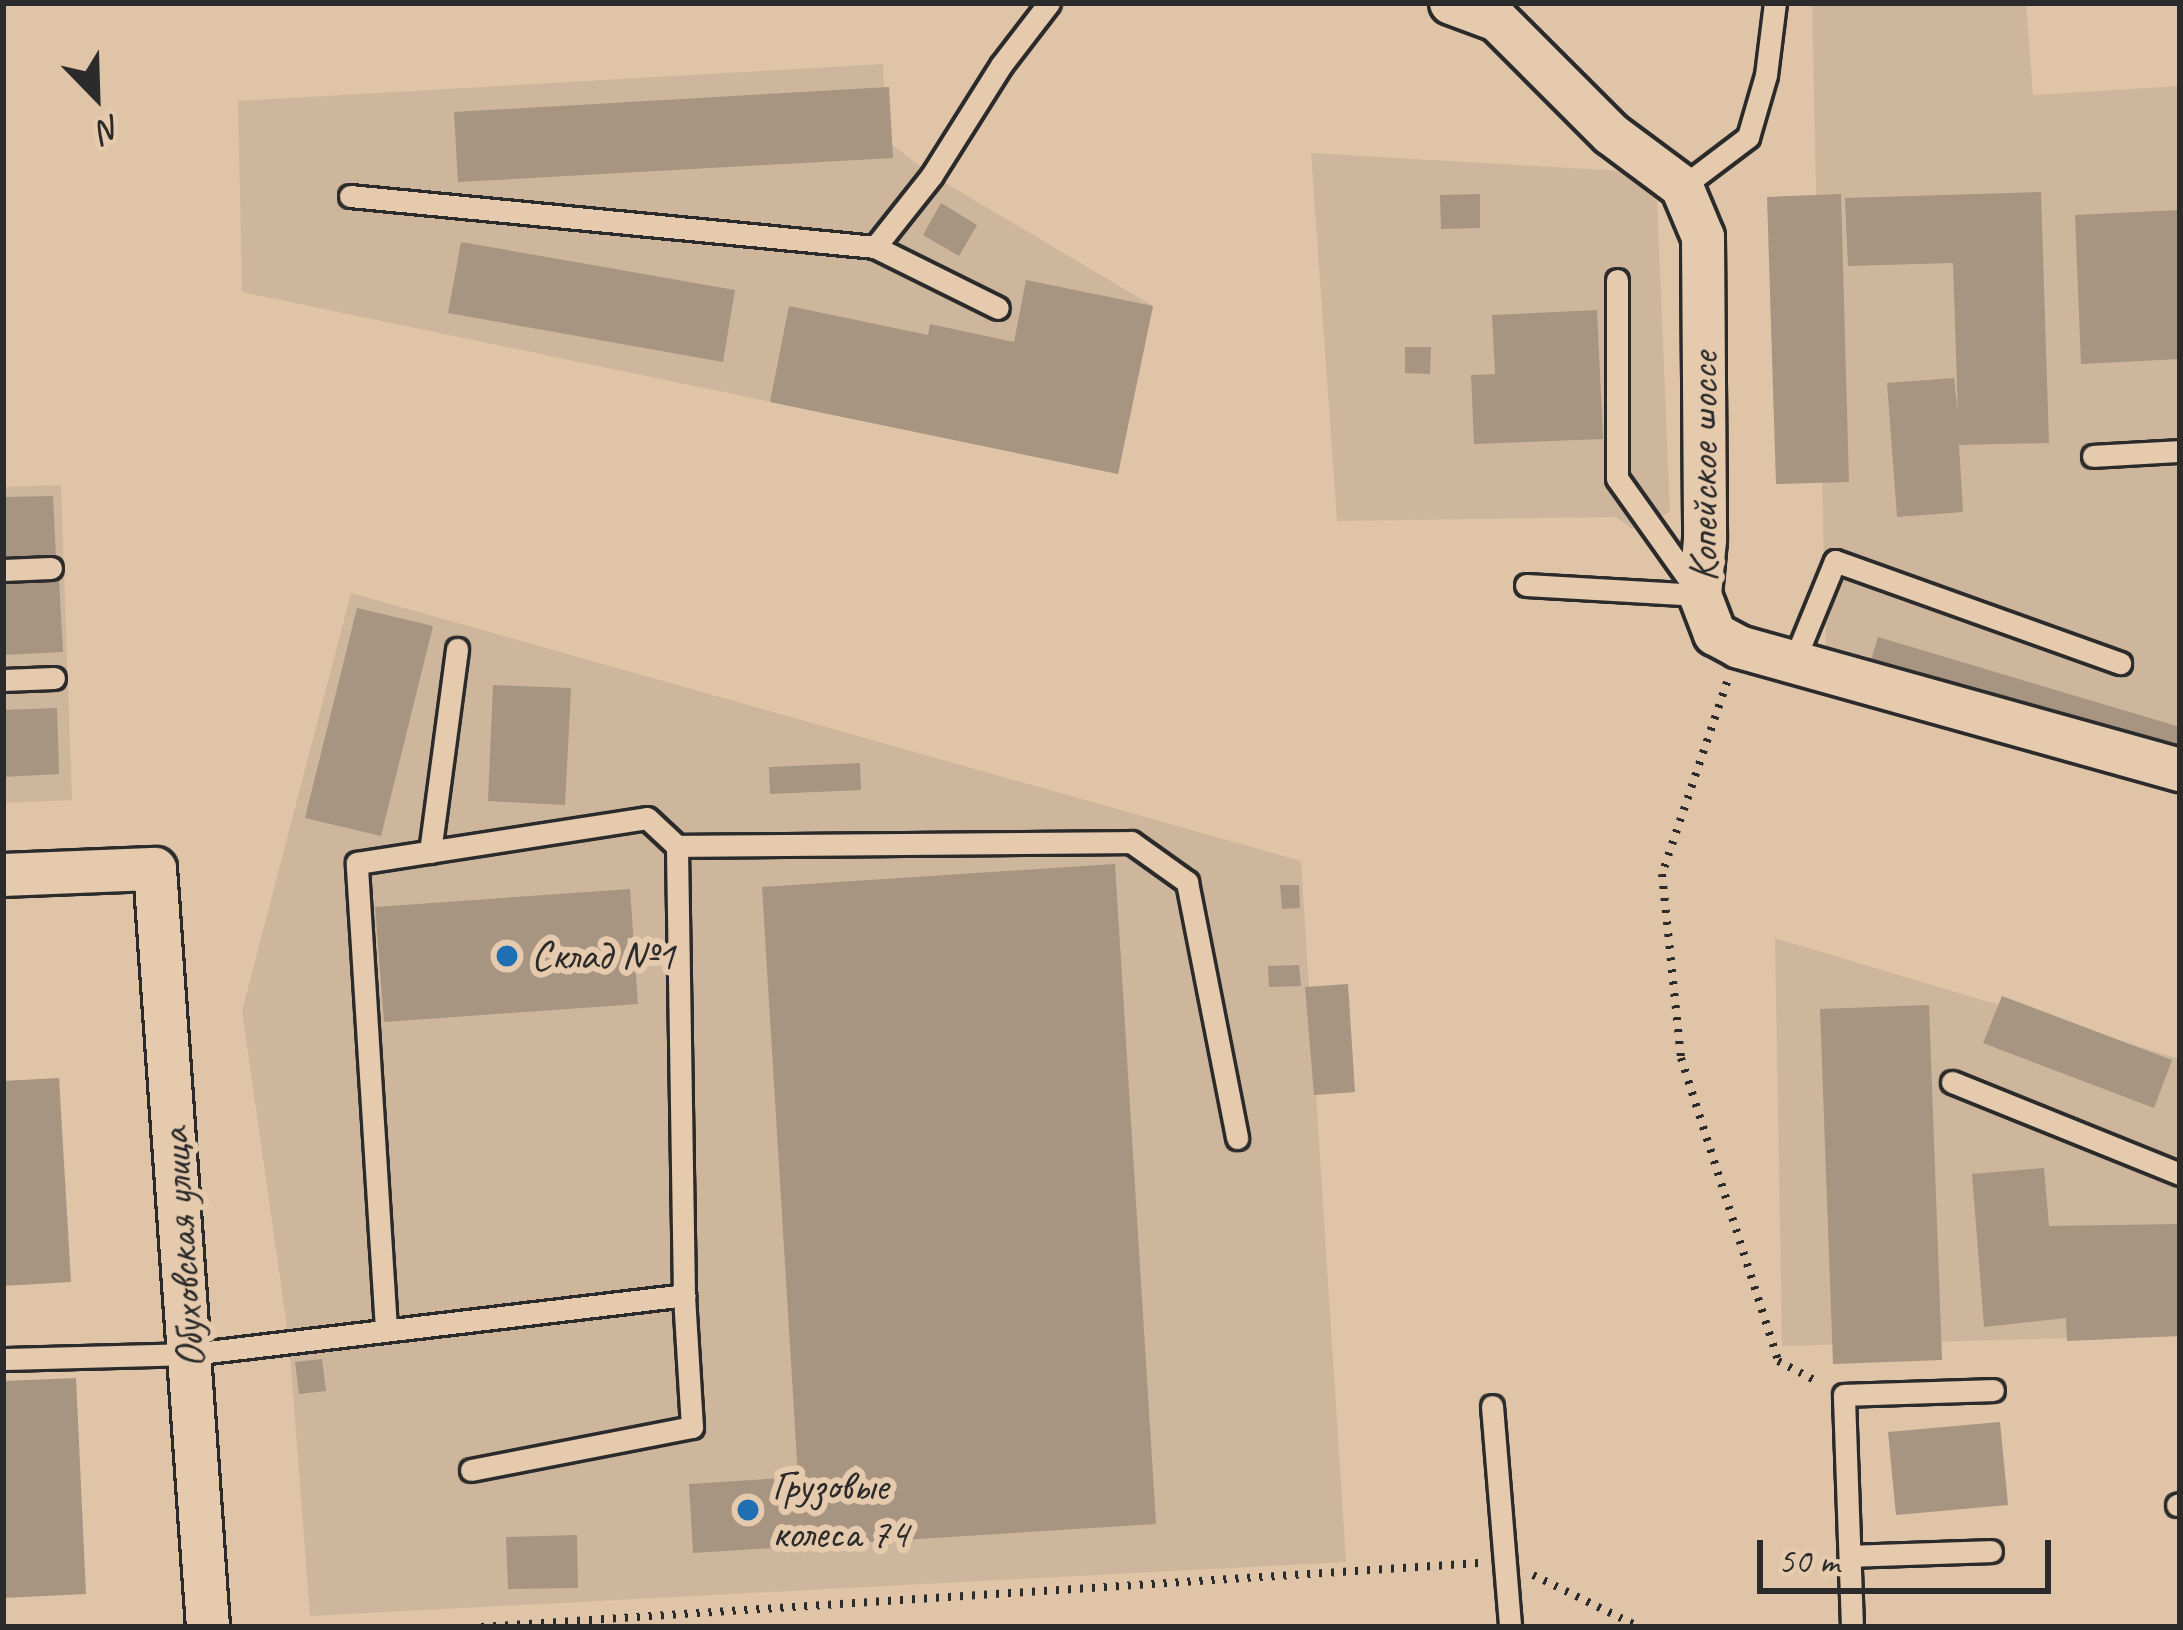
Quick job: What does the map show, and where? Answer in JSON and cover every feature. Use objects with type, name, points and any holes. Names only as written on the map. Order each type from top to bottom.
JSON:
[{"type":"street","points":[[1451,3],[1497,20],[1611,134],[1682,187]]},
{"type":"street","name":"Копейское шоссе","points":[[1682,187],[1703,237],[1705,540],[1700,595],[1715,634],[1738,646]]},
{"type":"street","points":[[1738,646],[2180,770]]},
{"type":"street","name":"Обуховская улица","points":[[3,874],[154,869],[208,1627]]},
{"type":"lane","points":[[875,247],[932,176],[1002,64],[1049,3]]},
{"type":"lane","points":[[1682,187],[1748,137],[1766,75],[1775,3]]},
{"type":"lane","points":[[350,196],[875,247],[998,308]]},
{"type":"lane","points":[[1617,280],[1618,478],[1700,595]]},
{"type":"lane","points":[[2093,456],[2180,452]]},
{"type":"lane","points":[[1794,661],[1835,560],[2120,663]]},
{"type":"lane","points":[[3,570],[51,568]]},
{"type":"lane","points":[[1526,585],[1700,595]]},
{"type":"lane","points":[[430,852],[457,649]]},
{"type":"lane","points":[[3,680],[54,677]]},
{"type":"lane","points":[[386,1329],[357,863],[646,818],[677,846],[1131,842],[1187,882],[1237,1138]]},
{"type":"lane","points":[[471,1470],[692,1427],[684,1295],[677,846]]},
{"type":"lane","points":[[1952,1082],[2180,1174]]},
{"type":"lane","points":[[3,1359],[191,1354],[684,1295]]},
{"type":"lane","points":[[1852,1627],[1844,1395],[1993,1390]]},
{"type":"lane","points":[[1492,1406],[1510,1627]]},
{"type":"lane","points":[[1850,1556],[1991,1551]]},
{"type":"path","points":[[1738,646],[1662,874],[1682,1058],[1778,1360],[1844,1395]]},
{"type":"path","points":[[481,1627],[1505,1562],[1640,1627]]},
{"type":"shaded area","points":[[1812,3],[2026,3],[2033,95],[2180,86],[2180,756],[1826,659]]},
{"type":"shaded area","points":[[883,64],[887,141],[932,175],[1153,306],[1118,474],[242,292],[238,101]]},
{"type":"shaded area","points":[[1311,153],[1656,173],[1670,512],[1632,529],[1616,517],[1337,521]]},
{"type":"shaded area","points":[[61,485],[72,800],[3,803],[3,487]]},
{"type":"shaded area","points":[[351,593],[1301,861],[1346,1562],[310,1616],[289,1341],[242,1011]]},
{"type":"shaded area","points":[[1775,938],[2180,1059],[2180,1335],[1782,1346]]},
{"type":"building","points":[[889,87],[893,158],[458,182],[454,112]]},
{"type":"building","points":[[2041,192],[2049,443],[1959,445],[1963,512],[1897,517],[1887,383],[1954,378],[1958,414],[1953,263],[1848,266],[1845,198]]},
{"type":"building","points":[[1480,194],[1480,228],[1441,229],[1440,195]]},
{"type":"building","points":[[1841,194],[1849,482],[1776,484],[1767,197]]},
{"type":"building","points":[[941,203],[977,225],[959,256],[923,235]]},
{"type":"building","points":[[2180,210],[2180,359],[2081,364],[2075,215]]},
{"type":"building","points":[[461,242],[735,290],[723,362],[448,313]]},
{"type":"building","points":[[1026,280],[1153,306],[1118,474],[770,402],[789,306],[928,335],[930,324],[1014,342]]},
{"type":"building","points":[[1597,310],[1603,439],[1474,444],[1471,375],[1495,374],[1492,315]]},
{"type":"building","points":[[1405,347],[1431,347],[1430,374],[1405,373]]},
{"type":"building","points":[[53,496],[56,558],[3,560],[3,497]]},
{"type":"building","points":[[59,579],[63,652],[3,655],[3,582]]},
{"type":"building","points":[[357,608],[433,626],[381,836],[305,818]]},
{"type":"building","points":[[1878,637],[2180,727],[2174,760],[1868,670]]},
{"type":"building","points":[[493,685],[571,688],[565,805],[488,801]]},
{"type":"building","points":[[57,708],[59,774],[3,777],[3,710]]},
{"type":"building","points":[[860,763],[861,790],[770,794],[769,767]]},
{"type":"building","points":[[1115,864],[1156,1524],[693,1553],[689,1484],[798,1477],[762,887]]},
{"type":"building","points":[[1280,885],[1299,885],[1300,908],[1282,909]]},
{"type":"building","name":"Склад №1","points":[[630,889],[638,1004],[384,1022],[375,907]]},
{"type":"building","points":[[1299,965],[1301,986],[1269,987],[1268,966]]},
{"type":"building","points":[[1348,984],[1355,1092],[1314,1095],[1305,987]]},
{"type":"building","points":[[2002,996],[2172,1060],[2154,1108],[1983,1043]]},
{"type":"building","points":[[1929,1005],[1942,1360],[1833,1364],[1820,1009]]},
{"type":"building","points":[[59,1078],[71,1282],[3,1286],[3,1081]]},
{"type":"building","points":[[2044,1168],[2049,1226],[2180,1224],[2180,1336],[2067,1341],[2066,1318],[1984,1327],[1972,1174]]},
{"type":"building","points":[[322,1359],[326,1391],[299,1394],[295,1362]]},
{"type":"building","points":[[76,1378],[86,1594],[3,1598],[3,1381]]},
{"type":"building","points":[[2000,1422],[2008,1505],[1896,1515],[1888,1432]]},
{"type":"building","points":[[577,1535],[578,1588],[508,1589],[506,1537]]},
{"type":"place","name":"Склад №1","points":[[507,956]]},
{"type":"place","name":"Грузовые колеса 74","points":[[748,1510]]}]
